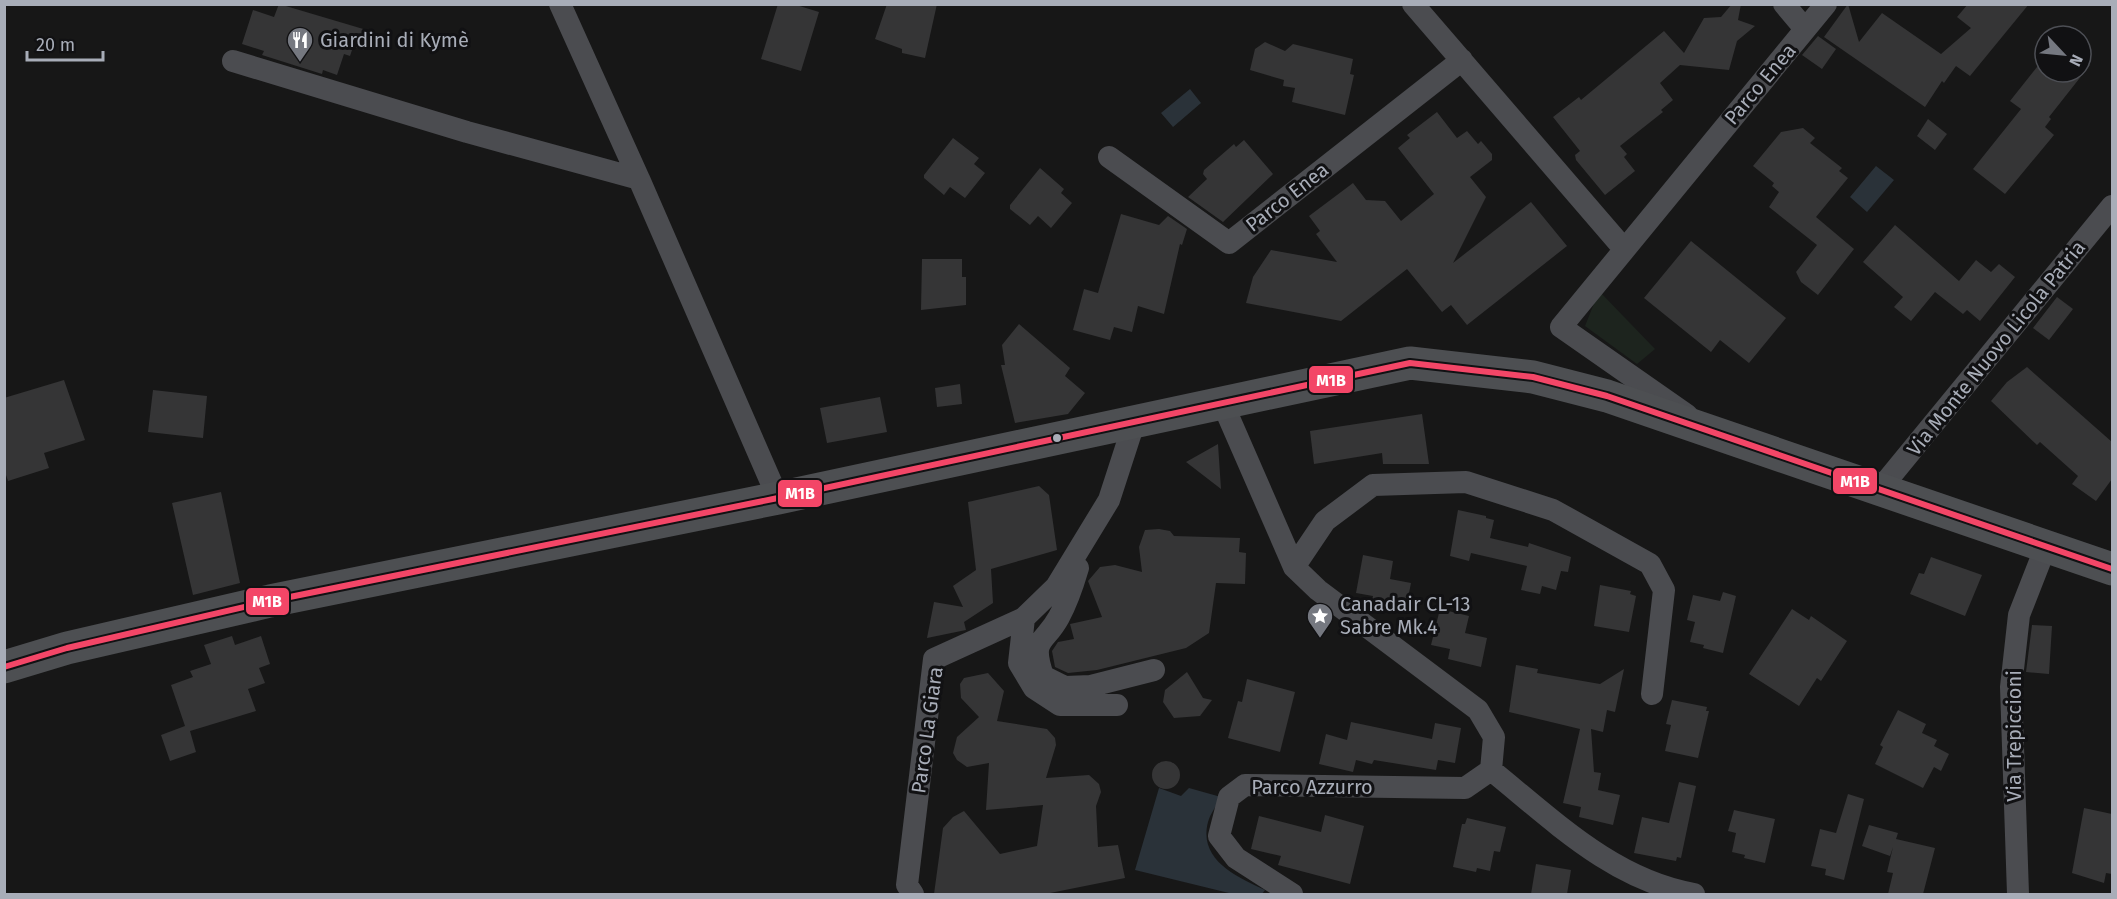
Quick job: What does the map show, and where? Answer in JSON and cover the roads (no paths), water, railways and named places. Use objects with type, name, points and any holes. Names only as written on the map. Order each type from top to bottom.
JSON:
[{"type":"main road","points":[[4,667],[67,648],[270,601],[778,498],[1410,363],[1533,377],[1607,396],[2112,569]]},
{"type":"street","points":[[560,4],[778,498]]},
{"type":"street","points":[[1413,4],[1624,249]]},
{"type":"street","name":"Parco Enea","points":[[1784,4],[1805,29]]},
{"type":"street","name":"Parco Enea","points":[[1711,431],[1562,327],[1826,4]]},
{"type":"street","name":"Parco Enea","points":[[1109,157],[1229,243],[1462,60]]},
{"type":"street","points":[[233,61],[467,132],[639,179]]},
{"type":"street","name":"Via Monte Nuovo Licola Patria","points":[[1880,489],[2112,206]]},
{"type":"street","points":[[1222,402],[1294,567],[1318,590],[1478,710],[1494,737],[1491,770],[1562,828],[1623,871],[1673,891],[1694,894]]},
{"type":"street","name":"Parco La Giara","points":[[913,894],[907,885],[934,659],[1023,618],[1056,586],[1109,500],[1135,420]]},
{"type":"street","points":[[1294,567],[1325,520],[1373,484],[1466,482],[1553,510],[1650,564],[1664,590],[1652,694]]},
{"type":"street","name":"Via Trepiccioni","points":[[2018,894],[2011,687],[2019,615],[2046,546]]},
{"type":"street","name":"Parco La Giara","points":[[1080,548],[1080,560],[1067,601],[1057,622],[1041,638],[1038,659],[1044,676],[1065,687],[1091,686],[1154,670]]},
{"type":"street","points":[[1023,618],[1019,663],[1034,688],[1060,705],[1118,705]]},
{"type":"street","name":"Parco Azzurro","points":[[1292,894],[1236,858],[1219,836],[1229,798],[1245,785],[1465,788],[1491,770]]},
{"type":"place","name":"Giardini di Kymè","points":[[300,63]]},
{"type":"place","name":"Canadair CL-13 Sabre Mk.4","points":[[1320,639]]}]
